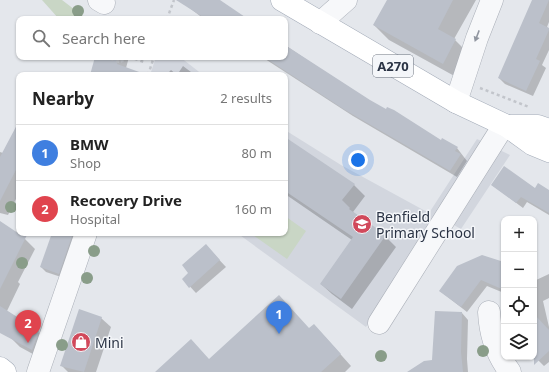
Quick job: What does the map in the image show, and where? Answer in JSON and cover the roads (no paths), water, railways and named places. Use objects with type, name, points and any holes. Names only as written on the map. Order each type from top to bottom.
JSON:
[{"type":"main road","name":"A270","points":[[282,0],[456,102],[505,126],[532,144],[549,150]]},
{"type":"main road","name":"A270","points":[[505,126],[538,126],[549,130]]},
{"type":"main road","points":[[0,368],[5,372]]},
{"type":"street","points":[[320,23],[346,0]]},
{"type":"street","points":[[456,102],[466,69],[492,0]]},
{"type":"street","points":[[379,323],[505,126]]},
{"type":"street","points":[[38,372],[85,236]]},
{"type":"street","points":[[488,312],[490,328],[502,369]]},
{"type":"place","name":"Benfield Primary School","points":[[362,224]]},
{"type":"place","name":"BMW","points":[[279,334]]},
{"type":"place","name":"Mini","points":[[81,342]]},
{"type":"place","name":"Recovery Drive","points":[[28,343]]}]
